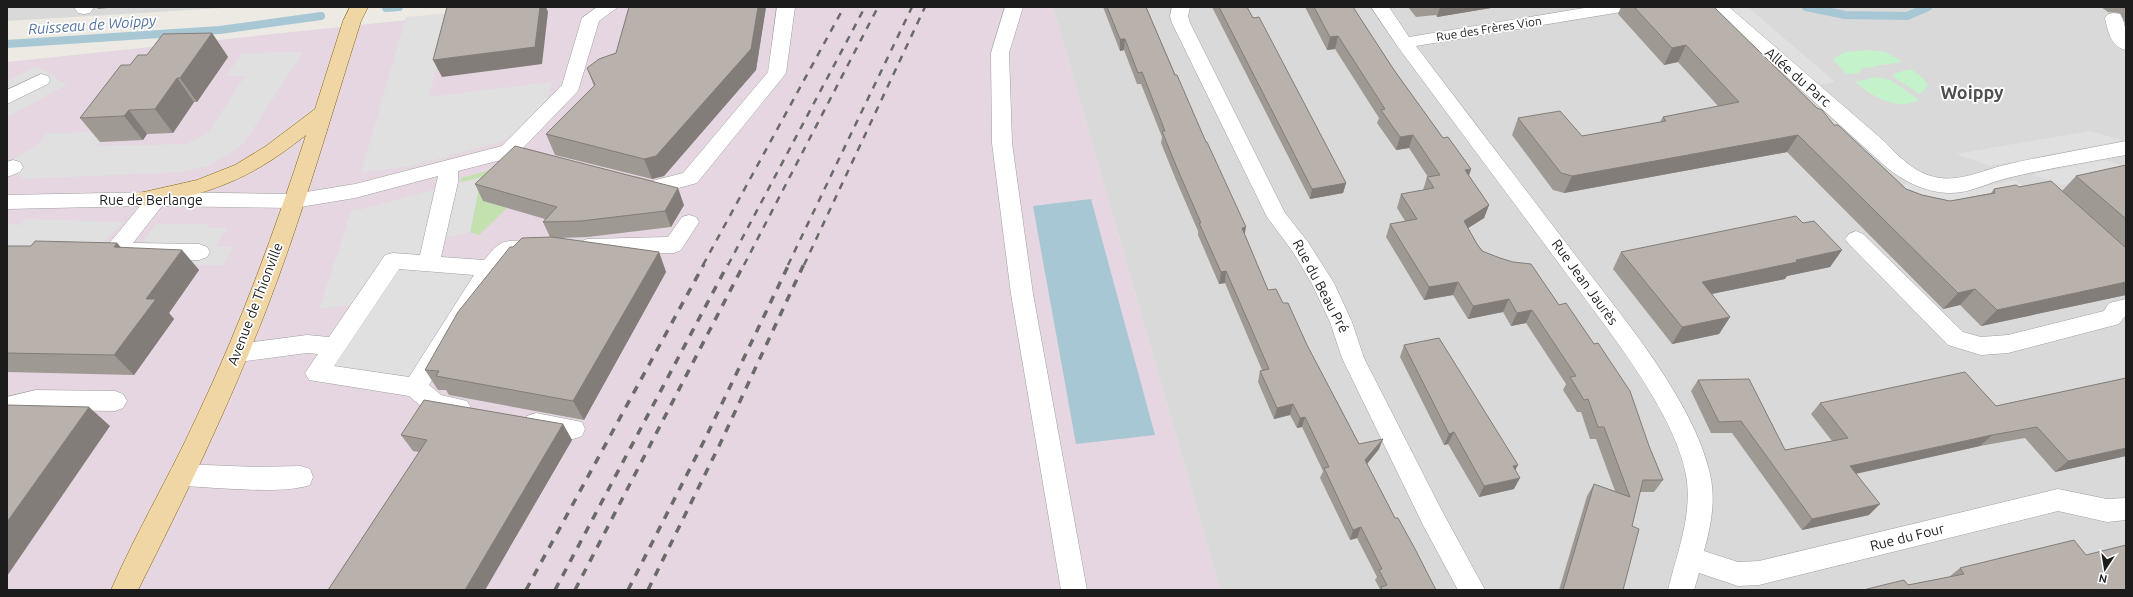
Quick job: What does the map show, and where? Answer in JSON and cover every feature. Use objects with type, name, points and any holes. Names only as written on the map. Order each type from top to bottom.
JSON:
[{"type":"main road","name":"Avenue de Thionville","points":[[124,590],[181,475],[238,353],[294,201],[352,21],[359,7]]},
{"type":"main road","points":[[149,199],[183,191],[234,174],[277,148],[323,112]]},
{"type":"street","points":[[554,163],[509,151],[572,87],[591,18],[609,7]]},
{"type":"street","points":[[622,181],[652,188],[690,178],[778,74],[786,7]]},
{"type":"street","points":[[1014,7],[1000,53],[1002,143],[1022,294],[1074,590]]},
{"type":"street","name":"Rue du Beau Pré","points":[[1181,7],[1179,16],[1181,23],[1277,217],[1293,234],[1322,284],[1347,332],[1353,358],[1432,517],[1472,590]]},
{"type":"street","name":"Rue Jean Jaurès","points":[[1380,7],[1404,42],[1614,322],[1642,361],[1665,398],[1690,450],[1698,474],[1701,496],[1698,521],[1681,590]]},
{"type":"street","name":"Rue des Frères Vion","points":[[1404,42],[1621,7]]},
{"type":"street","name":"Allée du Parc","points":[[1719,7],[1877,146],[1906,165],[1917,179],[1948,186],[1979,180],[2018,169],[2126,148]]},
{"type":"street","points":[[2114,18],[2118,36],[2126,45]]},
{"type":"street","points":[[7,98],[41,80]]},
{"type":"street","name":"Rue de Berlange","points":[[7,202],[149,199],[294,201],[355,192],[509,151]]},
{"type":"street","points":[[429,264],[448,182],[448,168]]},
{"type":"street","points":[[2018,169],[2036,185]]},
{"type":"street","points":[[149,199],[115,250],[199,252]]},
{"type":"street","points":[[415,387],[490,268],[508,250],[674,245],[689,222]]},
{"type":"street","points":[[1856,239],[1956,339],[1981,346],[2008,344],[2111,318],[2117,309],[2126,307]]},
{"type":"street","points":[[481,412],[435,404],[415,387],[318,372],[393,261],[490,268]]},
{"type":"street","points":[[238,353],[306,344],[336,346]]},
{"type":"street","points":[[7,407],[36,400],[114,401]]},
{"type":"street","points":[[512,418],[573,429]]},
{"type":"street","points":[[181,475],[256,478],[301,477]]},
{"type":"street","name":"Rue du Four","points":[[1688,558],[1738,574],[1759,573],[2058,500],[2067,501],[2102,511],[2126,509]]},
{"type":"shaded area","points":[[7,7],[239,7],[7,21]]},
{"type":"shaded area","points":[[532,7],[1053,7],[1220,590],[7,590],[7,62]]},
{"type":"shaded area","points":[[1053,7],[2126,7],[2126,590],[1220,590]]},
{"type":"shaded area","points":[[1748,7],[1835,82],[1819,85],[1731,9]]},
{"type":"shaded area","points":[[451,13],[429,97],[552,82],[542,116],[503,141],[416,165],[361,173],[406,17]]},
{"type":"shaded area","points":[[303,52],[244,143],[228,155],[207,166],[182,172],[23,179],[7,162],[35,147],[47,133],[108,132],[97,146],[187,144],[208,133],[245,76],[226,76],[242,53]]},
{"type":"shaded area","points":[[37,66],[67,85],[7,117],[7,81]]},
{"type":"shaded area","points":[[2090,131],[2122,140],[1990,166],[1956,154]]},
{"type":"shaded area","points":[[2106,160],[2126,167],[2126,171],[2062,185],[2033,174]]},
{"type":"shaded area","points":[[481,177],[470,232],[435,240],[429,263],[489,268],[415,387],[317,373],[365,303],[319,309],[351,212]]},
{"type":"shaded area","points":[[1908,180],[1944,192],[1957,193],[2015,180],[2031,193],[1967,208],[1901,189]]},
{"type":"shaded area","points":[[25,219],[124,222],[93,251],[7,248],[7,224],[20,225]]},
{"type":"shaded area","points":[[156,224],[209,224],[206,228],[228,228],[215,246],[235,247],[222,265],[158,264],[139,259],[145,238]]},
{"type":"green space","points":[[1868,50],[1886,52],[1903,62],[1862,68],[1859,73],[1846,74],[1833,59],[1845,52]]},
{"type":"green space","points":[[1910,69],[1923,78],[1927,83],[1928,86],[1920,94],[1895,78],[1893,74]]},
{"type":"green space","points":[[1875,77],[1891,80],[1919,100],[1906,104],[1891,103],[1871,94],[1856,82]]},
{"type":"green space","points":[[518,162],[484,201],[507,208],[479,235],[470,232],[481,178],[461,182],[461,178]]},
{"type":"water","points":[[1091,199],[1155,435],[1076,444],[1033,206]]},
{"type":"building","points":[[447,7],[540,7],[535,47],[433,60]]},
{"type":"building","points":[[629,7],[758,7],[751,49],[656,156],[644,159],[546,134],[595,85],[587,68],[599,59],[616,53]]},
{"type":"building","points":[[1107,7],[1146,7],[1175,75],[1177,75],[1206,142],[1246,227],[1242,228],[1268,290],[1276,289],[1283,303],[1288,303],[1307,345],[1359,444],[1383,439],[1365,460],[1395,518],[1398,518],[1436,590],[1382,590],[1381,587],[1387,585],[1379,570],[1382,569],[1361,527],[1353,530],[1324,468],[1329,467],[1305,417],[1300,418],[1293,404],[1277,408],[1260,371],[1269,369],[1226,271],[1221,272],[1199,223],[1201,223],[1162,131],[1165,131],[1142,72],[1138,73],[1125,39],[1120,39]]},
{"type":"building","points":[[1219,7],[1247,7],[1253,18],[1259,17],[1346,183],[1312,189]]},
{"type":"building","points":[[1314,7],[1353,7],[1394,70],[1443,138],[1448,137],[1471,169],[1465,170],[1489,205],[1464,221],[1482,251],[1513,262],[1531,264],[1559,305],[1566,303],[1594,344],[1598,343],[1630,391],[1649,446],[1663,480],[1643,480],[1632,526],[1639,529],[1623,590],[1563,590],[1594,484],[1630,497],[1604,427],[1598,427],[1588,399],[1584,400],[1570,377],[1576,376],[1532,310],[1517,313],[1509,299],[1473,306],[1458,282],[1429,287],[1390,224],[1417,219],[1401,194],[1434,188],[1427,177],[1440,175],[1413,135],[1400,137],[1381,110],[1385,109],[1338,36],[1330,37]]},
{"type":"building","points":[[1634,7],[1714,7],[1817,108],[1822,110],[1834,125],[1838,125],[1906,189],[1922,195],[1950,201],[1995,193],[1994,189],[2016,185],[2019,187],[2051,181],[2126,248],[2126,282],[1997,310],[1975,289],[1958,293],[1798,135],[1572,176],[1561,173],[1518,118],[1560,111],[1582,136],[1666,121],[1663,117],[1739,102],[1686,45],[1672,48]]},
{"type":"building","points":[[212,33],[180,78],[177,78],[155,109],[129,110],[124,116],[80,118],[121,65],[130,65],[138,55],[147,55],[163,34]]},
{"type":"building","points":[[515,146],[678,188],[665,211],[581,221],[543,222],[557,207],[475,184]]},
{"type":"building","points":[[2126,165],[2126,219],[2076,176]]},
{"type":"building","points":[[1796,216],[1803,223],[1814,221],[1842,250],[1796,260],[1797,262],[1702,282],[1730,317],[1682,327],[1621,252]]},
{"type":"building","points":[[552,237],[659,252],[573,401],[436,376],[439,371],[425,370],[458,312],[510,247],[513,247],[522,238]]},
{"type":"building","points":[[35,241],[117,243],[114,247],[182,250],[146,299],[156,299],[114,355],[7,353],[7,246],[31,246]]},
{"type":"building","points":[[1439,338],[1518,465],[1513,466],[1520,478],[1484,486],[1454,432],[1449,434],[1404,345]]},
{"type":"building","points":[[1965,372],[1996,406],[2126,378],[2126,448],[2068,461],[2037,427],[1992,435],[1850,466],[1880,504],[1812,519],[1741,421],[1719,422],[1698,380],[1749,379],[1785,450],[1848,438],[1820,403]]},
{"type":"building","points":[[424,400],[563,424],[465,590],[328,590],[427,440],[401,435]]},
{"type":"building","points":[[7,405],[89,407],[7,522]]},
{"type":"building","points":[[2074,540],[2086,555],[2126,545],[2126,590],[1863,590],[1904,580],[1908,585],[1964,574],[1960,568]]},
{"type":"waterway","name":"Ruisseau de Woippy","points":[[386,8],[399,7]]},
{"type":"waterway","name":"Ruisseau de Woippy","points":[[1806,7],[1845,15],[1907,16],[1928,7]]},
{"type":"waterway","name":"Ruisseau de Woippy","points":[[7,44],[220,30],[321,16]]},
{"type":"railway","points":[[703,265],[844,7]]},
{"type":"railway","points":[[728,265],[865,7]]},
{"type":"railway","points":[[744,265],[878,7]]},
{"type":"railway","points":[[788,265],[912,7]]},
{"type":"railway","points":[[804,265],[925,7]]},
{"type":"railway","points":[[526,590],[704,264]]},
{"type":"railway","points":[[555,590],[728,264]]},
{"type":"railway","points":[[575,590],[744,264]]},
{"type":"railway","points":[[628,590],[704,441],[789,264]]},
{"type":"railway","points":[[648,590],[720,444],[804,264]]},
{"type":"district","name":"Woippy","points":[[1972,93]]}]
